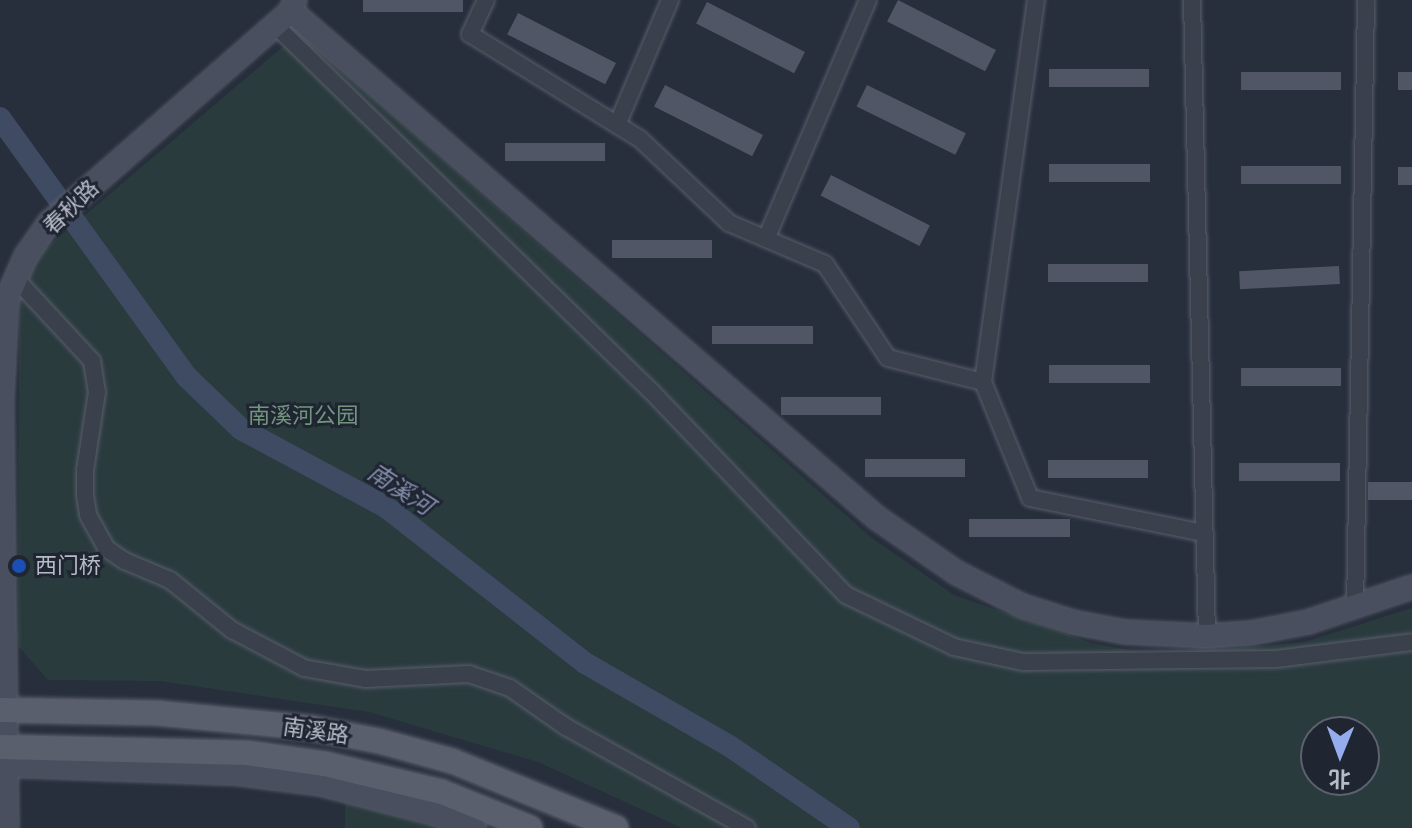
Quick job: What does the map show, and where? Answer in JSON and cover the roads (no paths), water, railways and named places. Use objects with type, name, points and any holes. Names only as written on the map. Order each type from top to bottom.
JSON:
[{"type":"main road","name":"南溪路","points":[[2,710],[157,713],[311,728],[379,741],[452,761],[616,828]]},
{"type":"main road","name":"南溪路","points":[[3,756],[247,753],[325,764],[459,799],[530,828]]},
{"type":"main road","points":[[459,799],[483,828]]},
{"type":"street","points":[[486,0],[470,34],[640,139],[729,223],[825,264],[888,358],[983,382]]},
{"type":"street","points":[[617,125],[670,0]]},
{"type":"street","points":[[766,239],[868,0]]},
{"type":"street","points":[[1036,0],[983,382],[1030,498],[1204,533]]},
{"type":"street","points":[[1192,0],[1207,636]]},
{"type":"street","points":[[1355,608],[1366,0]]},
{"type":"street","points":[[287,12],[877,518],[920,549],[1009,600],[1047,614],[1125,632],[1207,636],[1265,630],[1355,608],[1412,587]]},
{"type":"street","points":[[287,12],[846,595],[954,647],[1023,662],[1276,659],[1412,642]]},
{"type":"street","name":"春秋路","points":[[7,828],[2,710],[2,397],[7,299],[26,256],[49,223],[287,12]]},
{"type":"street","points":[[16,279],[92,361],[97,392],[85,470],[85,495],[88,515],[107,549],[125,561],[170,580],[232,630],[304,668],[365,679],[469,674],[510,688],[566,727],[747,828]]},
{"type":"street","points":[[3,756],[234,773],[321,784],[474,828]]},
{"type":"waterway","name":"南溪河","points":[[0,118],[187,377],[241,429],[386,507],[585,663],[731,747],[849,828]]},
{"type":"place","name":"西门桥","points":[[19,566]]},
{"type":"park label","name":"南溪河公园","points":[[303,416]]}]
